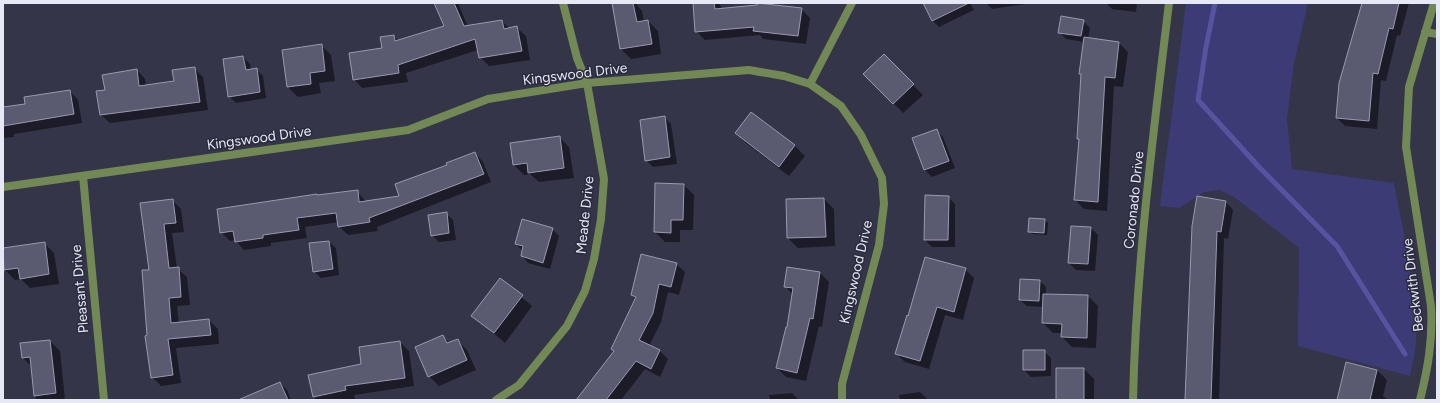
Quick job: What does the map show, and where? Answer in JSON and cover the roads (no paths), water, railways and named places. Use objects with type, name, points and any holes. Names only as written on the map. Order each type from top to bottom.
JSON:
[{"type":"street","name":"Meade Drive","points":[[496,400],[519,385],[567,326],[587,284],[594,259],[600,225],[604,178],[587,83],[577,58],[563,3]]},
{"type":"street","points":[[810,84],[852,3]]},
{"type":"street","name":"Coronado Drive","points":[[1133,400],[1134,345],[1146,200],[1169,3]]},
{"type":"street","name":"Beckwith Drive","points":[[1420,400],[1430,358],[1432,331],[1431,306],[1406,147],[1409,87],[1434,3]]},
{"type":"street","points":[[1426,32],[1437,34]]},
{"type":"street","name":"Kingswood Drive","points":[[3,188],[408,130],[488,99],[587,83],[749,70],[784,76],[810,84],[840,106],[861,134],[882,178],[884,204],[879,245],[842,384],[842,400]]},
{"type":"street","name":"Pleasant Drive","points":[[83,176],[104,400]]},
{"type":"waterway","points":[[1215,3],[1206,47],[1198,100],[1259,167],[1337,246],[1405,354]]}]
